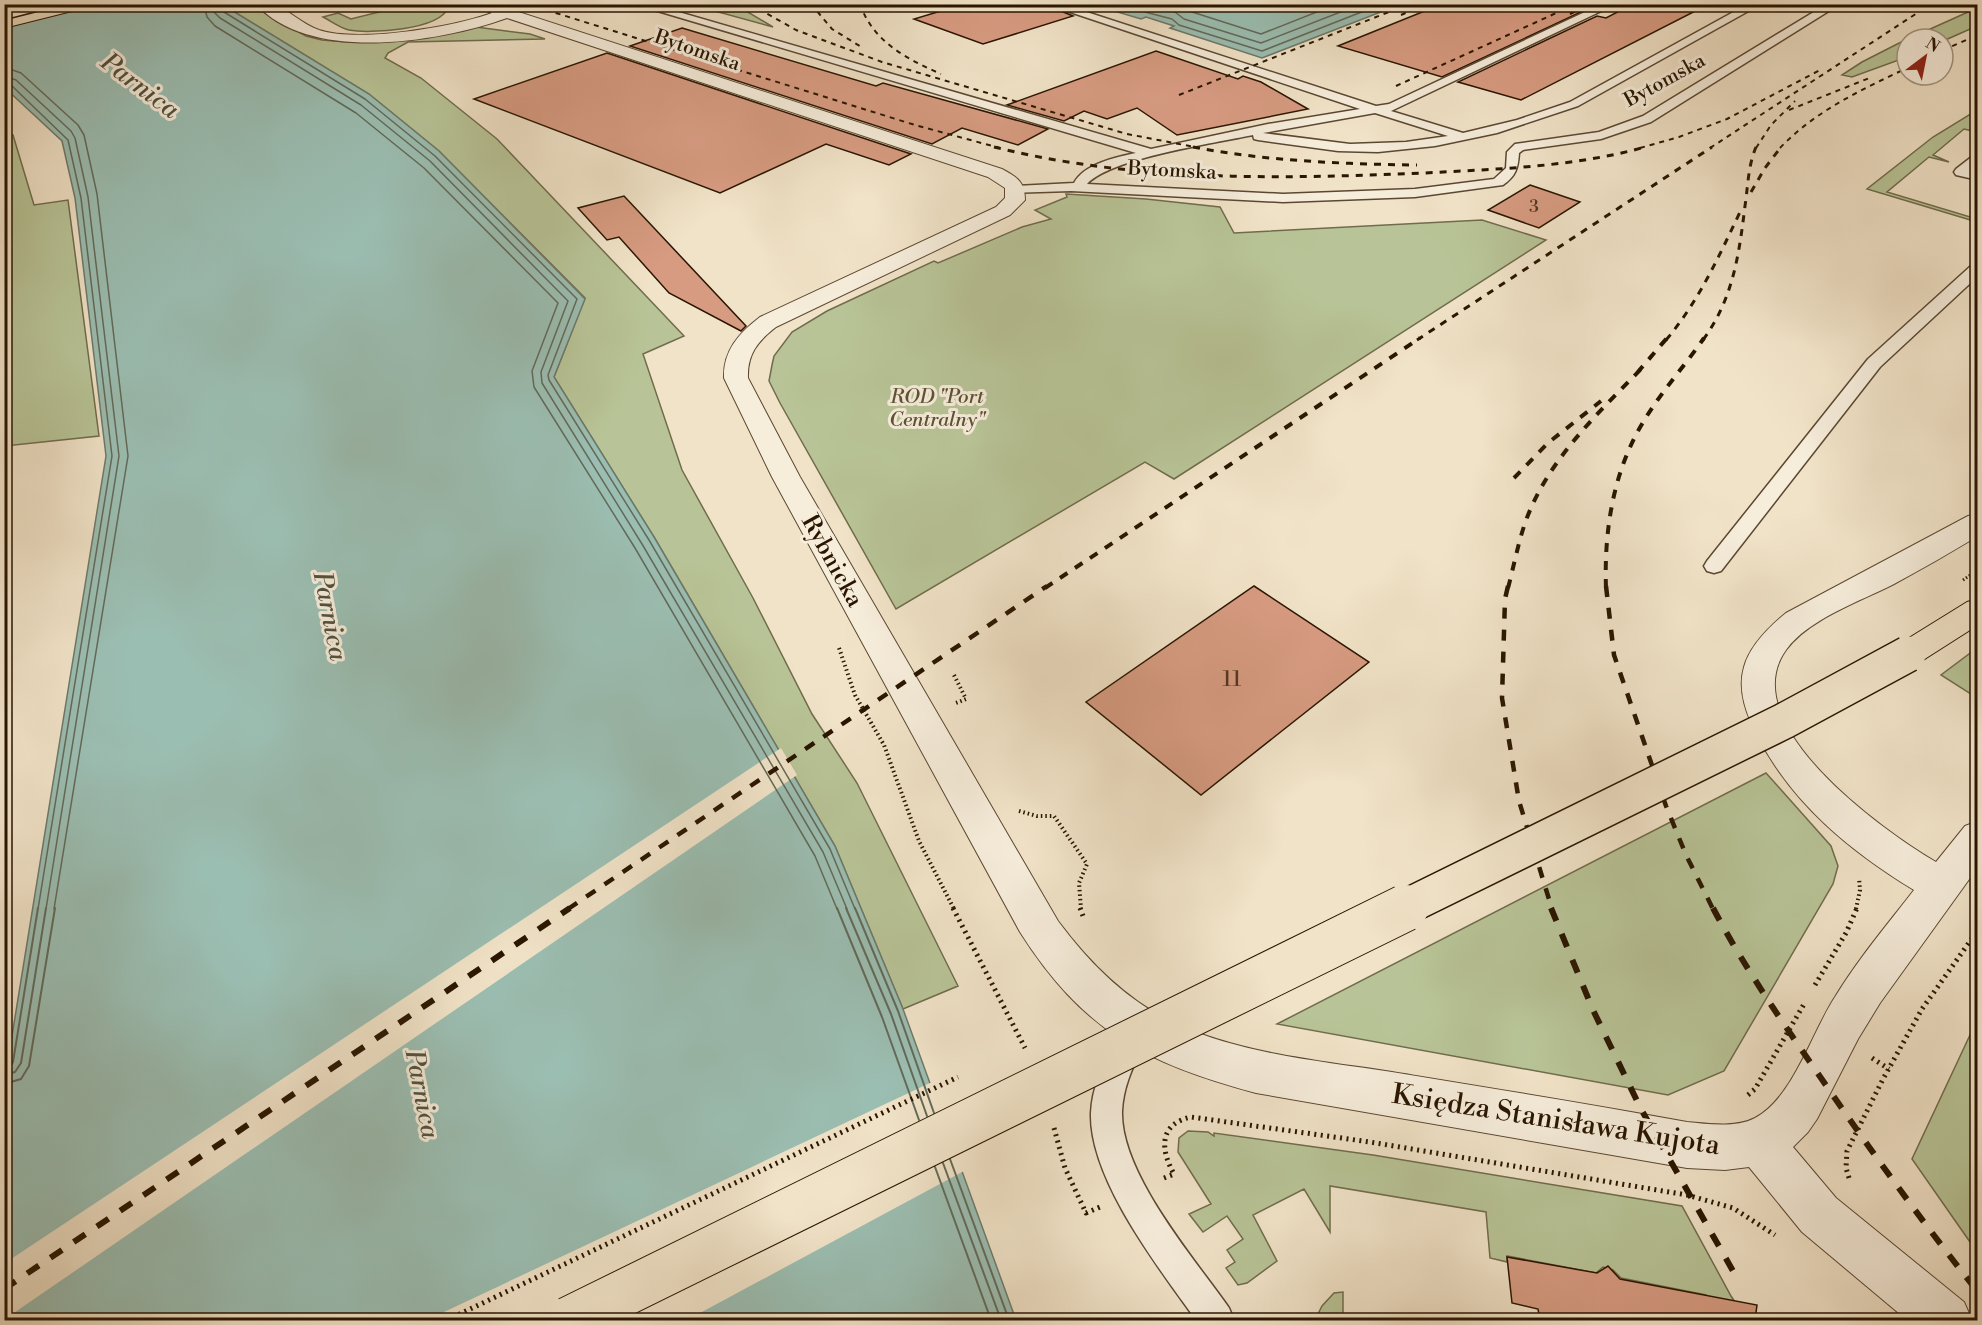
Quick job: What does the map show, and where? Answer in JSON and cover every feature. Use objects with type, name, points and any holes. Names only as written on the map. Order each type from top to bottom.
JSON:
[{"type":"main road","points":[[4,19],[41,4]]},
{"type":"main road","points":[[4,19],[83,4]]},
{"type":"main road","points":[[569,1320],[1784,722],[1908,654],[1977,610]]},
{"type":"street","points":[[263,4],[312,32],[328,36],[369,38],[478,24],[507,13]]},
{"type":"street","name":"Bytomska","points":[[478,4],[995,173],[1010,182],[1016,190]]},
{"type":"street","name":"Rybnicka","points":[[1016,190],[1015,200],[1003,211],[768,321],[742,347],[736,362],[735,375],[738,386],[767,443],[1034,919],[1079,979],[1107,1005],[1138,1026]]},
{"type":"street","points":[[1941,886],[1865,837],[1834,811],[1815,790],[1781,747],[1768,724],[1761,702],[1758,680],[1764,655],[1774,642],[1795,623],[1929,552],[1977,523]]},
{"type":"street","name":"Księdza Stanisława Kujota","points":[[1138,1026],[1197,1054],[1288,1077],[1687,1145],[1731,1147],[1758,1140],[1783,1126],[1796,1111],[1850,1012],[1886,957],[1977,837]]},
{"type":"street","points":[[1758,1140],[1788,1180],[1820,1215],[1946,1320]]},
{"type":"lane","points":[[4,19],[57,4]]},
{"type":"lane","points":[[4,19],[67,4]]},
{"type":"lane","points":[[639,4],[1150,153]]},
{"type":"lane","points":[[1051,4],[1378,111],[1462,136]]},
{"type":"lane","points":[[1079,187],[1081,181],[1104,166],[1150,153],[1297,122],[1378,111],[1418,95],[1611,4]]},
{"type":"lane","points":[[1242,135],[1326,146],[1366,148],[1414,145],[1462,136],[1552,113],[1574,104],[1756,4]]},
{"type":"lane","name":"Bytomska","points":[[1016,190],[1079,187],[1283,198],[1405,194],[1498,182],[1512,168],[1513,152],[1519,147],[1601,135],[1647,119],[1835,4]]},
{"type":"lane","points":[[1977,156],[1961,172],[1977,176]]},
{"type":"lane","points":[[1714,566],[1875,363],[1977,267]]},
{"type":"lane","points":[[1138,1026],[1119,1064],[1112,1085],[1107,1109],[1108,1133],[1117,1161],[1134,1196],[1217,1320]]},
{"type":"path","points":[[837,641],[855,694],[884,745],[919,841],[1028,1056]]},
{"type":"path","points":[[951,705],[966,699],[954,675]]},
{"type":"path","points":[[1848,1177],[1846,1151],[1922,1009],[1977,930]]},
{"type":"path","points":[[1866,1054],[1889,1069]]},
{"type":"path","points":[[1155,1182],[1174,1174],[1164,1151],[1169,1127],[1179,1120],[1191,1118],[1370,1142],[1687,1195],[1721,1203],[1747,1215]]},
{"type":"path","points":[[1052,1120],[1065,1168],[1086,1213],[1107,1204]]},
{"type":"green space","points":[[411,4],[438,5],[448,8],[432,21],[418,26],[387,31],[349,30],[323,17],[338,13],[351,19]]},
{"type":"green space","points":[[223,5],[251,5],[306,36],[322,40],[347,42],[391,39],[476,27],[530,34],[545,39],[408,42],[388,53],[385,58],[421,78],[497,139],[684,336],[643,354],[682,470],[753,598],[812,714],[857,783],[958,986],[903,1009],[835,846],[654,537],[554,377],[585,298],[439,151],[369,94]]},
{"type":"green space","points":[[693,5],[736,5],[773,27]]},
{"type":"green space","points":[[1977,8],[1977,26],[1955,36],[1955,27],[1935,27]]},
{"type":"green space","points":[[1895,45],[1895,61],[1852,77],[1842,75]]},
{"type":"green space","points":[[1977,110],[1977,132],[1964,129],[1933,155],[1949,162],[1929,157],[1887,192],[1977,219],[1977,222],[1867,189],[1933,137]]},
{"type":"green space","points":[[4,135],[13,135],[34,205],[68,200],[99,436],[5,446]]},
{"type":"green space","name":"ROD \"Port Centralny\"","points":[[1066,194],[1220,207],[1234,233],[1482,220],[1546,240],[1174,479],[1145,462],[896,609],[769,381],[774,356],[792,332],[827,311],[934,261],[938,263],[1022,227],[1051,219],[1035,210],[1067,197]]},
{"type":"green space","points":[[1977,648],[1977,698],[1941,675]]},
{"type":"green space","points":[[1766,773],[1831,846],[1838,866],[1833,884],[1724,1071],[1668,1095],[1277,1024]]},
{"type":"green space","points":[[1977,1020],[1977,1252],[1912,1159]]},
{"type":"green space","points":[[1188,1131],[1373,1155],[1682,1206],[1731,1296],[1747,1320],[1713,1320],[1706,1295],[1621,1278],[1613,1270],[1603,1267],[1596,1273],[1507,1256],[1507,1262],[1490,1258],[1486,1212],[1330,1186],[1330,1232],[1304,1189],[1253,1215],[1277,1261],[1247,1283],[1238,1285],[1226,1268],[1235,1262],[1227,1250],[1243,1239],[1227,1216],[1203,1232],[1189,1214],[1211,1204],[1178,1152],[1179,1138]]},
{"type":"green space","points":[[1343,1292],[1343,1320],[1315,1320],[1322,1306],[1334,1293]]},
{"type":"water","name":"Parnica","points":[[5,5],[223,5],[369,94],[439,151],[585,299],[554,377],[654,537],[835,846],[903,1009],[1016,1320],[5,1320],[5,1079],[106,456],[75,198],[62,141],[5,88]]},
{"type":"water","points":[[1094,5],[1399,5],[1262,58],[1170,28],[1174,26],[1146,17],[1141,19]]},
{"type":"pier","points":[[781,748],[797,775],[5,1319],[5,1263]]},
{"type":"pier","points":[[932,1082],[964,1171],[687,1320],[427,1320]]},
{"type":"building","points":[[964,4],[1044,4],[1073,16],[983,44],[914,19]]},
{"type":"building","points":[[1442,4],[1552,4],[1581,12],[1442,77],[1338,46]]},
{"type":"building","points":[[1633,4],[1709,4],[1521,100],[1458,82],[1597,16],[1606,18]]},
{"type":"building","points":[[682,28],[876,86],[883,83],[1048,129],[1018,145],[962,128],[932,144],[630,46]]},
{"type":"building","points":[[1156,51],[1238,79],[1243,76],[1261,82],[1308,109],[1177,135],[1137,108],[1107,119],[1084,111],[1064,121],[1007,105]]},
{"type":"building","points":[[607,53],[911,154],[889,165],[826,144],[720,193],[474,99]]},
{"type":"building","points":[[1530,185],[1580,202],[1539,228],[1488,210]]},
{"type":"building","points":[[624,196],[746,326],[741,331],[669,293],[619,237],[607,240],[578,208]]},
{"type":"building","points":[[1254,586],[1369,662],[1201,795],[1086,702]]},
{"type":"building","points":[[1507,1257],[1597,1273],[1608,1266],[1620,1279],[1757,1305],[1755,1320],[1540,1320],[1538,1309],[1512,1303]]},
{"type":"tram line","points":[[4,20],[67,4]]},
{"type":"railway","points":[[527,4],[915,125],[1000,148]]},
{"type":"railway","points":[[750,4],[796,30],[882,62],[1127,134],[1200,148]]},
{"type":"railway","points":[[811,4],[832,29],[863,48]]},
{"type":"railway","points":[[860,4],[873,29],[882,39],[904,55],[941,74]]},
{"type":"railway","points":[[1179,95],[1409,4]]},
{"type":"railway","points":[[1401,15],[1426,4]]},
{"type":"railway","points":[[1396,86],[1576,4]]},
{"type":"railway","points":[[1570,14],[1592,4]]},
{"type":"railway","points":[[1710,148],[1931,4]]},
{"type":"railway","points":[[1955,45],[1978,35]]},
{"type":"railway","points":[[1640,148],[1679,137],[1727,119],[1822,69]]},
{"type":"railway","points":[[1781,147],[1823,112],[1895,74]]},
{"type":"railway","points":[[1789,110],[1872,77]]},
{"type":"railway","points":[[1756,148],[1771,125],[1795,101]]},
{"type":"railway","points":[[994,147],[1101,167],[1262,177],[1370,175],[1508,168],[1591,159],[1645,147]]},
{"type":"railway","points":[[1193,147],[1248,156],[1304,161],[1417,165]]},
{"type":"railway","points":[[1417,340],[1712,147]]},
{"type":"railway","points":[[1703,340],[1721,309],[1733,276],[1750,169],[1756,147]]},
{"type":"railway","points":[[1751,192],[1781,147]]},
{"type":"railway","points":[[1666,340],[1689,310],[1741,210]]},
{"type":"railway","points":[[1637,373],[1667,338]]},
{"type":"railway","points":[[1606,586],[1607,545],[1612,503],[1624,462],[1649,413],[1704,338]]},
{"type":"railway","points":[[1045,588],[1417,340]]},
{"type":"railway","points":[[1508,588],[1524,527],[1541,488],[1566,450],[1643,367]]},
{"type":"railway","points":[[1514,478],[1548,443],[1601,401]]},
{"type":"railway","points":[[568,909],[1047,586]]},
{"type":"railway","points":[[1508,586],[1505,599],[1502,698],[1519,801],[1552,909]]},
{"type":"railway","points":[[1606,586],[1614,655],[1666,806],[1686,855],[1713,909]]},
{"type":"railway","points":[[4,1289],[570,908]]},
{"type":"railway","points":[[1551,908],[1593,1010],[1641,1109],[1737,1278]]},
{"type":"railway","points":[[1713,908],[1764,995],[1792,1037],[1878,1160],[1978,1292]]}]
